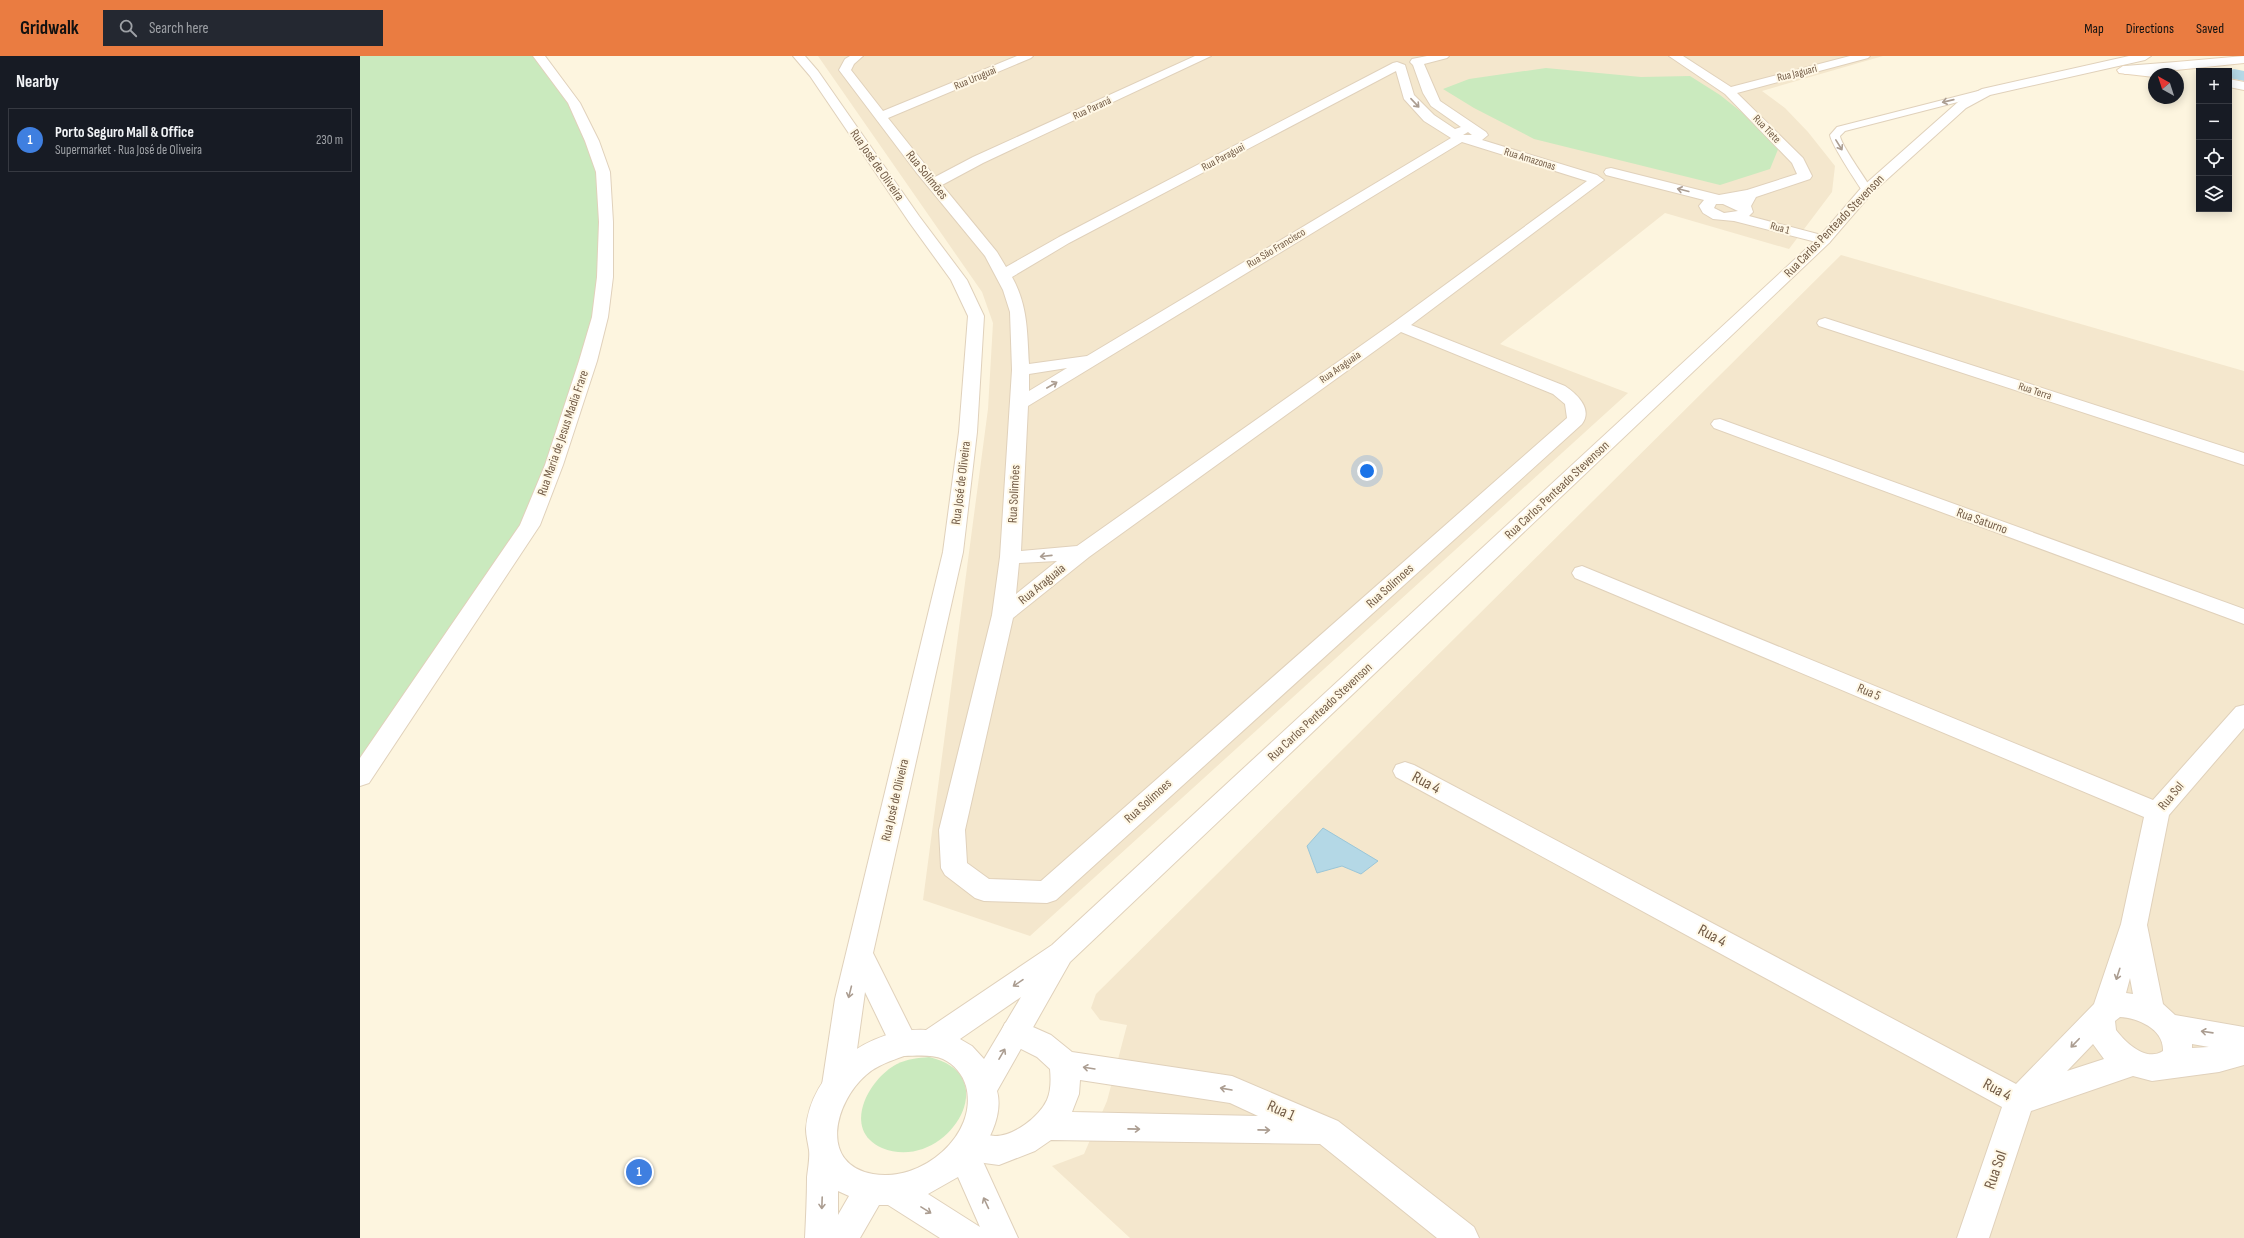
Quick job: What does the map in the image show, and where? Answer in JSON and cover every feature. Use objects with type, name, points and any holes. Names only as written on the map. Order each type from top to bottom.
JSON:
[{"type":"street","name":"Rua Maria de Jesus Madia Frare","points":[[360,777],[530,525],[554,465],[598,324],[605,277],[606,222],[603,172],[592,141],[574,103],[539,56]]},
{"type":"street","name":"Rua José de Oliveira","points":[[799,56],[814,74],[914,219],[959,280],[976,316],[968,432],[953,552],[849,999],[837,1085]]},
{"type":"street","name":"Rua Uruguai","points":[[876,112],[944,90],[1027,56]]},
{"type":"street","name":"Rua Paraná","points":[[933,184],[978,160],[1205,56]]},
{"type":"street","points":[[1397,63],[1414,68],[1415,61],[1443,56]]},
{"type":"street","name":"Rua Tiete","points":[[1674,56],[1729,91],[1798,161],[1805,176],[1743,206]]},
{"type":"street","name":"Rua Jaguari","points":[[1729,91],[1864,56]]},
{"type":"street","name":"Rua Carlos Penteado Stevenson","points":[[837,1085],[861,1062],[879,1051],[917,1043],[1062,953],[1829,235],[1867,190],[1962,105],[1986,92],[2074,72],[2092,66],[2145,56]]},
{"type":"street","name":"Rua Carlos Penteado Stevenson","points":[[2074,72],[2123,70],[2244,59]]},
{"type":"street","name":"Rua Amazonas","points":[[1415,61],[1429,93],[1435,102],[1467,135]]},
{"type":"street","name":"Rua Solimões","points":[[851,63],[876,112],[933,184],[1006,253],[1003,276],[1018,312],[1021,370],[1010,557],[1003,616],[952,830],[954,868],[984,890],[1047,892]]},
{"type":"street","name":"Rua Amazonas","points":[[1397,63],[1408,96],[1429,118],[1467,135],[1602,177],[1712,214],[1743,206]]},
{"type":"street","name":"Rua Paraguai","points":[[1003,276],[1049,248],[1397,63]]},
{"type":"street","points":[[2175,66],[2196,76]]},
{"type":"street","points":[[2123,70],[2148,72]]},
{"type":"street","points":[[2232,84],[2244,86]]},
{"type":"street","name":"Rua São Francisco","points":[[1018,404],[1092,358],[1467,135]]},
{"type":"street","name":"Rua Paraná","points":[[921,169],[978,160]]},
{"type":"street","name":"Rua Amazonas","points":[[1602,177],[1723,200],[1743,206]]},
{"type":"street","name":"Rua Araguaia","points":[[1003,616],[1082,552],[1399,326],[1602,177]]},
{"type":"street","points":[[1712,214],[1706,206],[1711,202],[1723,200]]},
{"type":"street","name":"Rua 1","points":[[1743,206],[1829,235]]},
{"type":"street","name":"Rua Paraguai","points":[[1006,253],[1049,248]]},
{"type":"street","name":"Rua Terra","points":[[1825,323],[2244,459]]},
{"type":"street","name":"Rua Solimoes","points":[[1047,892],[1576,420],[1578,412],[1576,405],[1559,390],[1399,326]]},
{"type":"street","name":"Rua São Francisco","points":[[1021,370],[1092,358]]},
{"type":"street","name":"Rua Saturno","points":[[1720,424],[2244,617]]},
{"type":"street","name":"Rua Araguaia","points":[[1010,557],[1040,557],[1082,552]]},
{"type":"street","name":"Rua 5","points":[[1582,573],[2157,812]]},
{"type":"street","name":"Rua Sol","points":[[2134,924],[2160,1019],[2178,1047],[2177,1056],[2170,1064],[2164,1067],[2153,1068],[2132,1063],[2116,1053],[2108,1043],[2100,1024],[2134,924],[2157,812],[2244,713]]},
{"type":"street","name":"Rua 4","points":[[1405,771],[2018,1102]]},
{"type":"street","name":"Rua Carlos Penteado Stevenson","points":[[983,1087],[1062,953]]},
{"type":"street","points":[[842,1238],[882,1189],[918,1184],[942,1171],[966,1148],[982,1115],[983,1087],[973,1066],[955,1050],[917,1043],[860,954]]},
{"type":"street","points":[[2104,1013],[2115,1005],[2127,1005],[2160,1019],[2244,1040]]},
{"type":"street","name":"Rua Sol","points":[[1973,1238],[2018,1102],[2104,1013]]},
{"type":"street","points":[[966,1148],[998,1151],[1029,1140],[1047,1126],[1061,1105],[1065,1088],[1065,1064],[1054,1051],[1015,1032]]},
{"type":"street","points":[[2170,1064],[2219,1059],[2244,1052]]},
{"type":"street","points":[[2018,1102],[2132,1063]]},
{"type":"street","name":"Rua 1","points":[[1065,1064],[1232,1090],[1327,1131],[1463,1238]]},
{"type":"street","points":[[821,1238],[824,1150],[821,1129],[826,1106],[837,1085]]},
{"type":"street","points":[[1047,1126],[1327,1131]]},
{"type":"street","points":[[966,1148],[1002,1238]]},
{"type":"street","points":[[824,1150],[834,1168],[850,1182],[882,1189],[969,1238]]},
{"type":"lane","points":[[1867,190],[1836,142],[1835,135],[1841,129],[1986,92]]},
{"type":"shaded area","points":[[818,56],[1883,56],[1762,91],[1785,108],[1808,132],[1835,166],[1832,192],[1789,249],[1665,213],[1500,344],[1628,393],[1030,936],[923,900],[988,409],[993,323],[982,292]]},
{"type":"shaded area","points":[[1841,255],[2244,371],[2244,1238],[1130,1238],[1052,1166],[1084,1154],[1107,1101],[1127,1025],[1100,1020],[1091,1008],[1096,994]]},
{"type":"green space","points":[[360,56],[539,56],[556,77],[603,172],[605,277],[530,525],[360,777]]},
{"type":"green space","points":[[1546,68],[1641,77],[1690,76],[1720,95],[1749,118],[1779,147],[1770,169],[1720,185],[1534,139],[1474,108],[1443,89],[1469,79]]},
{"type":"green space","points":[[929,1057],[952,1067],[964,1082],[966,1101],[959,1119],[945,1135],[927,1147],[905,1152],[882,1148],[870,1140],[863,1129],[861,1117],[863,1105],[869,1092],[886,1071],[897,1064],[917,1058]]},
{"type":"water","points":[[1323,828],[1378,861],[1361,874],[1342,866],[1317,873],[1307,846]]},
{"type":"waterway","points":[[2234,74],[2244,76]]},
{"type":"place","name":"Porto Seguro Mall & Office","points":[[639,1172]]}]
